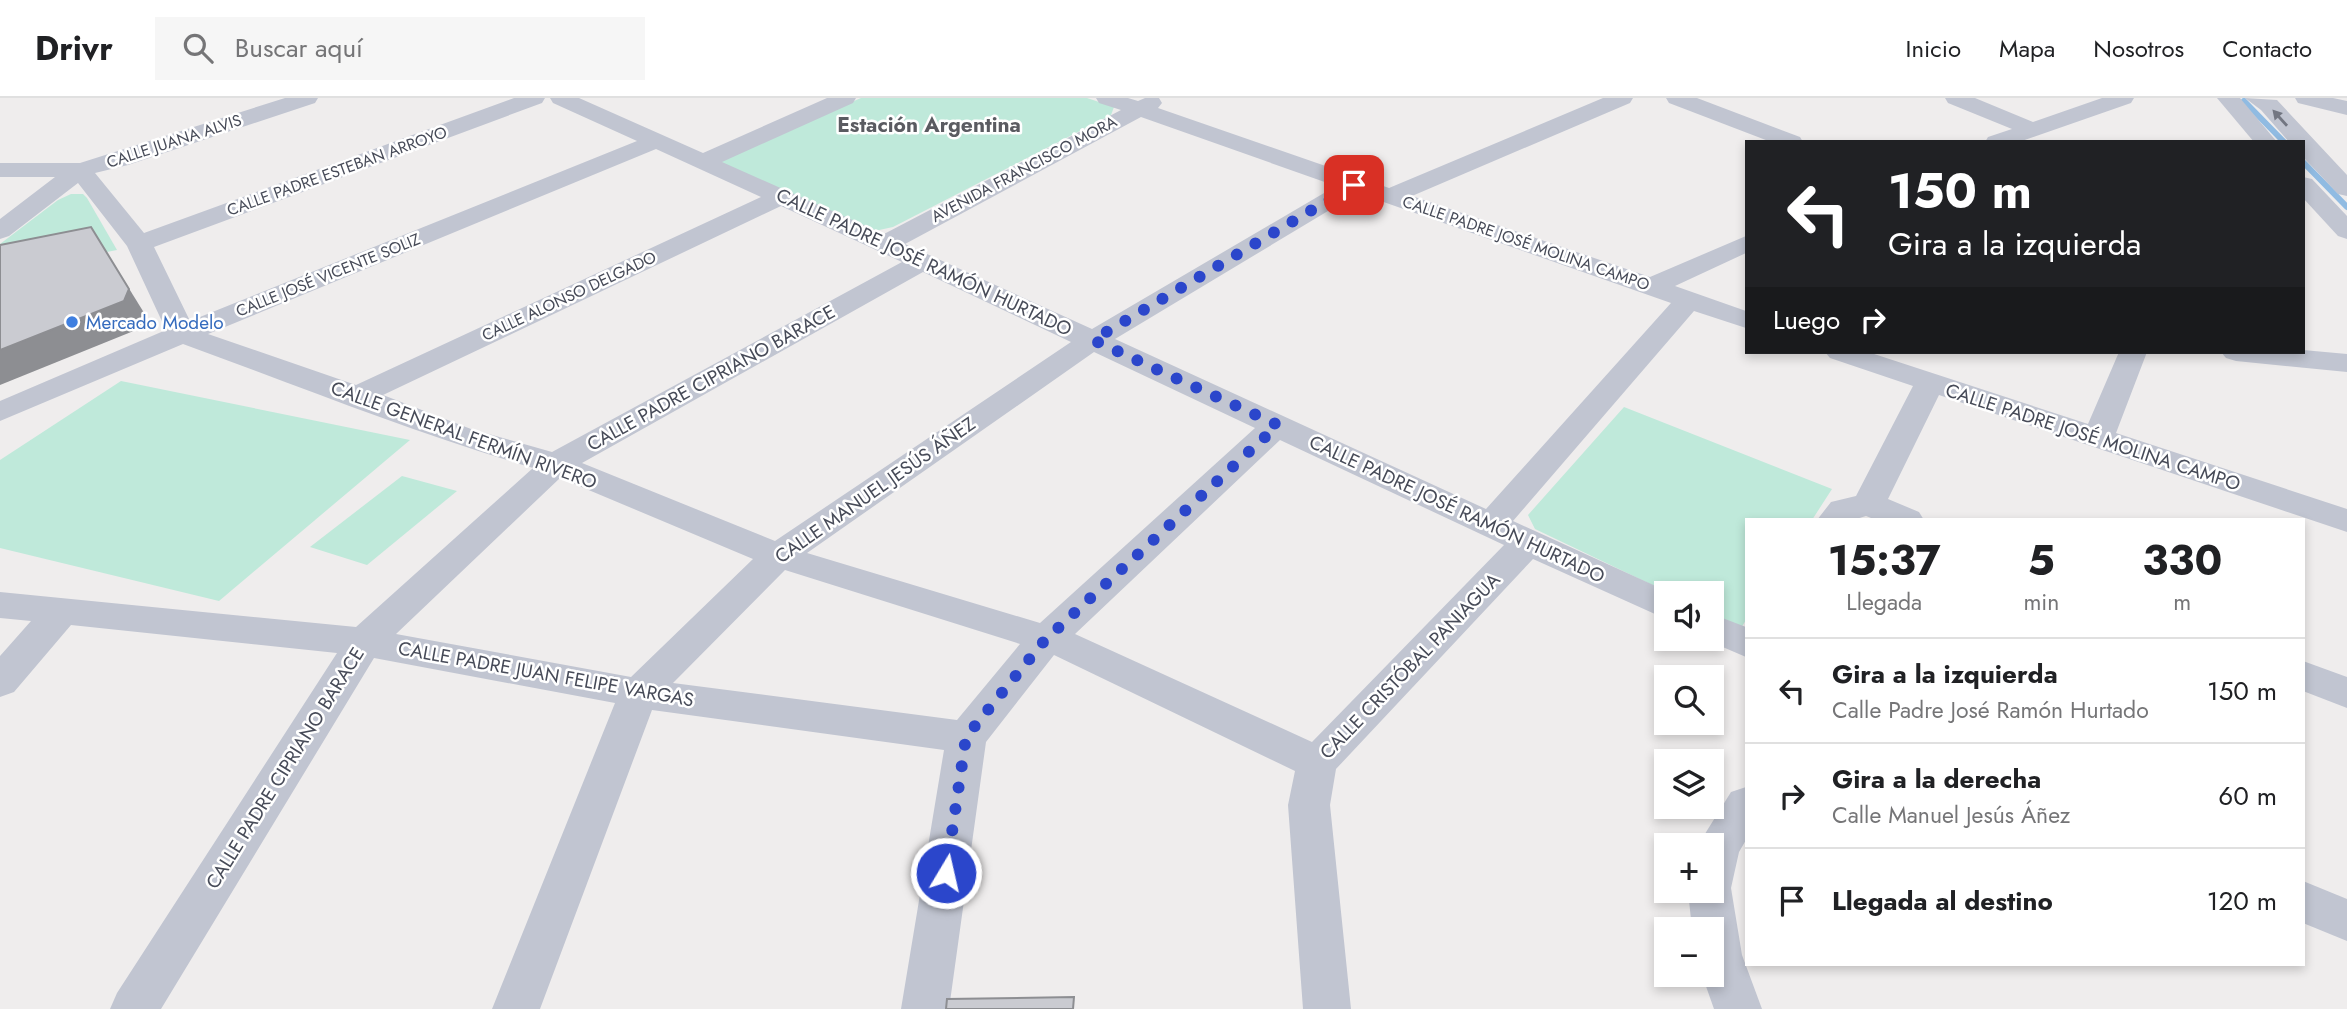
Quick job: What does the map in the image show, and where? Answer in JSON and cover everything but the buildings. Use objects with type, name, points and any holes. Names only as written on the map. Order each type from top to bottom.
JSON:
[{"type":"street","name":"CALLE JUANA ALVIS","points":[[80,170],[159,148],[307,98]]},
{"type":"street","name":"CALLE PADRE ESTEBAN ARROYO","points":[[139,244],[534,98]]},
{"type":"street","name":"CALLE PADRE JOSÉ RAMÓN HURTADO","points":[[561,98],[923,261],[1654,600]]},
{"type":"street","name":"CALLE PADRE JOSÉ MOLINA CAMPO","points":[[1108,98],[1745,320]]},
{"type":"street","name":"AVENIDA FRANCISCO MORA","points":[[885,244],[1137,108],[1164,98]]},
{"type":"street","points":[[1391,195],[1622,98]]},
{"type":"street","points":[[1677,98],[1787,140]]},
{"type":"street","points":[[1956,98],[2032,129]]},
{"type":"street","points":[[2002,140],[2123,98]]},
{"type":"street","points":[[2228,98],[2264,140]]},
{"type":"street","points":[[2256,98],[2269,105],[2299,140]]},
{"type":"street","points":[[2306,98],[2347,108]]},
{"type":"street","points":[[2341,98],[2347,100]]},
{"type":"street","points":[[704,162],[838,99]]},
{"type":"street","name":"CALLE JOSÉ VICENTE SOLIZ","points":[[0,412],[183,334],[657,141]]},
{"type":"street","points":[[2305,146],[2347,189]]},
{"type":"street","points":[[0,170],[80,170]]},
{"type":"street","points":[[0,231],[80,170]]},
{"type":"street","points":[[80,170],[139,244],[183,334]]},
{"type":"street","name":"CALLE MANUEL JESÚS ÁÑEZ","points":[[516,1009],[639,693],[778,556],[1093,340],[1354,185]]},
{"type":"street","points":[[2305,189],[2347,232]]},
{"type":"street","name":"CALLE ALONSO DELGADO","points":[[357,396],[782,197]]},
{"type":"street","points":[[1651,287],[1745,244]]},
{"type":"street","name":"CALLE PADRE CIPRIANO BARACE","points":[[134,1009],[364,642],[556,464],[923,261]]},
{"type":"street","points":[[1491,524],[1688,301]]},
{"type":"street","name":"CALLE GENERAL FERMÍN RIVERO","points":[[183,334],[460,436],[556,464],[778,556],[1076,648],[1317,763]]},
{"type":"street","name":"CALLE PADRE JOSÉ MOLINA CAMPO","points":[[1846,354],[2347,521]]},
{"type":"street","points":[[2098,438],[2132,354]]},
{"type":"street","points":[[2256,354],[2347,363]]},
{"type":"street","points":[[1868,505],[1930,382]]},
{"type":"street","points":[[925,1009],[966,737],[1045,640],[1278,425]]},
{"type":"street","points":[[1836,518],[1843,510],[1868,505],[1903,518]]},
{"type":"street","name":"CALLE CRISTÓBAL PANIAGUA","points":[[1327,1009],[1309,805],[1317,763],[1528,542]]},
{"type":"street","name":"CALLE PADRE JUAN FELIPE VARGAS","points":[[0,605],[364,642],[639,693],[966,737]]},
{"type":"street","points":[[0,682],[61,612]]},
{"type":"street","points":[[1724,632],[1745,642]]},
{"type":"street","points":[[2305,676],[2347,692]]},
{"type":"street","points":[[1724,839],[1745,806]]},
{"type":"street","points":[[2305,902],[2347,921]]},
{"type":"street","points":[[1712,903],[1719,955],[1738,1009]]},
{"type":"green space","points":[[861,98],[1087,98],[1114,107],[1111,115],[893,227],[870,232],[715,161]]},
{"type":"green space","points":[[71,194],[83,194],[87,198],[117,250],[0,273],[0,244],[58,200]]},
{"type":"green space","points":[[121,381],[410,440],[219,601],[0,548],[0,460]]},
{"type":"green space","points":[[1624,407],[1832,489],[1813,518],[1745,518],[1745,622],[1741,628],[1724,619],[1724,581],[1654,581],[1654,586],[1535,529],[1528,515]]},
{"type":"green space","points":[[402,476],[457,491],[367,565],[310,547]]},
{"type":"waterway","points":[[2244,101],[2282,140]]},
{"type":"waterway","points":[[2305,164],[2347,207]]},
{"type":"place","name":"Mercado Modelo","points":[[72,322]]},
{"type":"district","name":"Estación Argentina","points":[[929,125]]},
{"type":"route","points":[[946,873],[966,737],[1045,640],[1278,425],[1093,340],[1354,185]]}]
